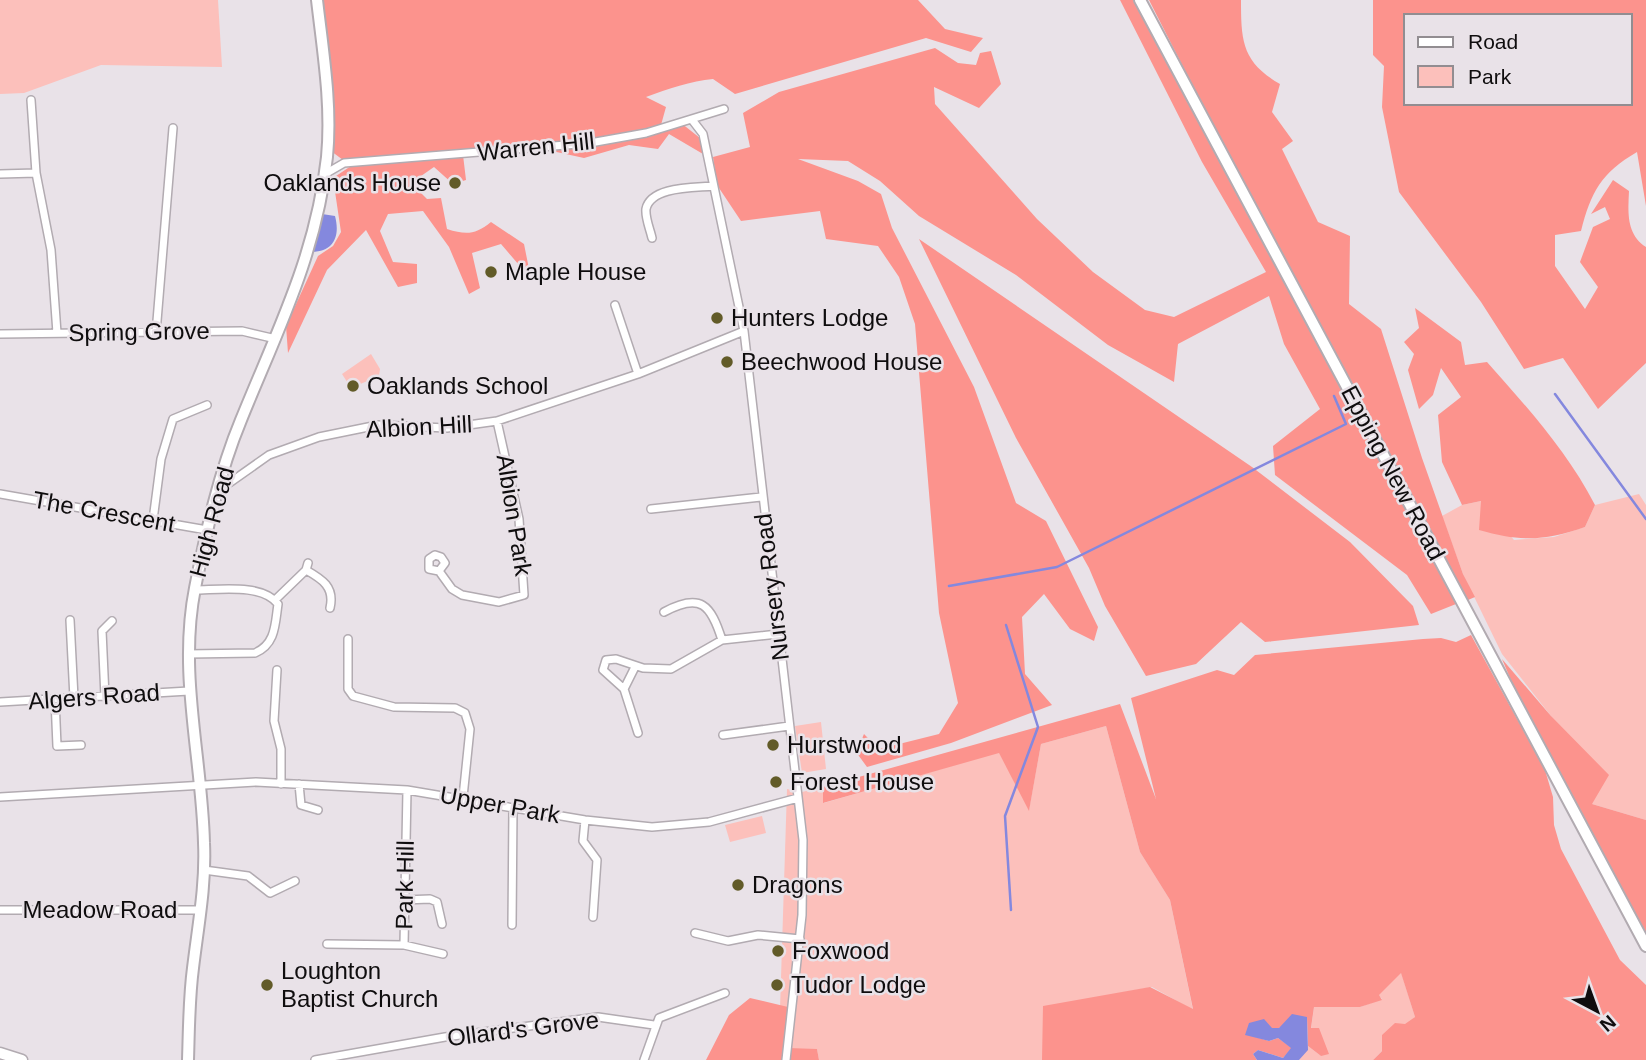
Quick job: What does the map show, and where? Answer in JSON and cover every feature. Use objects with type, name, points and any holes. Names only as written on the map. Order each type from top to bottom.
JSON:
[{"type":"main road","name":"High Road","points":[[188,1060],[189,1005],[204,870],[189,691],[188,654],[194,590],[207,530],[240,422],[295,296],[308,251],[324,175],[327,156],[326,81],[317,0]]},
{"type":"main road","name":"Epping New Road","points":[[1140,0],[1646,946]]},
{"type":"street","points":[[31,100],[36,173],[51,250],[57,333]]},
{"type":"street","name":"Warren Hill","points":[[324,175],[344,163],[590,143],[693,121],[724,109]]},
{"type":"street","name":"Nursery Road","points":[[693,121],[703,134],[744,331],[761,497],[803,840],[800,939],[786,1060]]},
{"type":"street","points":[[156,332],[173,128]]},
{"type":"street","name":"Warren Hill","points":[[327,156],[344,163]]},
{"type":"street","points":[[0,174],[36,173]]},
{"type":"street","points":[[652,238],[646,214],[650,201],[661,194],[713,186]]},
{"type":"street","points":[[615,305],[638,374]]},
{"type":"street","name":"Spring Grove","points":[[0,334],[242,331],[276,339]]},
{"type":"street","name":"Albion Hill","points":[[218,491],[270,455],[319,437],[378,425],[447,428],[498,421],[638,374],[744,331]]},
{"type":"street","points":[[153,520],[161,460],[173,419],[207,405]]},
{"type":"street","name":"Albion Park","points":[[439,572],[452,589],[462,596],[499,601],[524,595],[519,519],[498,421]]},
{"type":"street","name":"The Crescent","points":[[0,494],[207,530]]},
{"type":"street","points":[[651,509],[761,497]]},
{"type":"street","points":[[275,600],[307,566],[325,581],[333,596],[330,608]]},
{"type":"street","points":[[188,654],[256,653],[264,649],[274,630],[278,604],[256,591],[194,590]]},
{"type":"street","points":[[664,612],[683,602],[703,604],[713,612],[722,640]]},
{"type":"street","points":[[70,620],[74,698]]},
{"type":"street","points":[[105,697],[102,631],[112,621]]},
{"type":"street","points":[[638,733],[624,689],[604,674],[604,662],[616,659],[635,667],[671,669],[722,640],[778,634]]},
{"type":"street","points":[[348,639],[348,689],[353,696],[394,707],[455,708],[465,713],[470,729],[463,797]]},
{"type":"street","points":[[624,689],[635,667]]},
{"type":"street","points":[[277,670],[274,722],[281,748],[281,784]]},
{"type":"street","name":"Algers Road","points":[[0,702],[189,691]]},
{"type":"street","points":[[55,699],[57,747],[81,745]]},
{"type":"street","points":[[723,735],[789,726]]},
{"type":"street","name":"Upper Park","points":[[0,797],[256,782],[407,790],[463,797],[586,820],[652,827],[687,826],[798,798]]},
{"type":"street","points":[[299,784],[301,804],[318,810]]},
{"type":"street","name":"Park Hill","points":[[327,944],[404,945],[407,790]]},
{"type":"street","points":[[513,808],[512,921],[521,917]]},
{"type":"street","points":[[586,820],[583,841],[597,860],[593,917]]},
{"type":"street","points":[[204,870],[248,876],[270,893],[295,881]]},
{"type":"street","points":[[404,900],[430,899],[437,902],[442,924]]},
{"type":"street","name":"Meadow Road","points":[[0,910],[200,910]]},
{"type":"street","points":[[695,933],[728,941],[758,935],[800,939]]},
{"type":"street","points":[[404,945],[443,954]]},
{"type":"street","points":[[644,1060],[654,1025],[659,1018],[682,1006],[725,993]]},
{"type":"street","name":"Ollard's Grove","points":[[315,1060],[445,1037],[598,1017],[654,1025]]},
{"type":"street","points":[[0,1053],[22,1060]]},
{"type":"green space","points":[[0,0],[218,0],[222,67],[101,65],[24,93],[0,94]]},
{"type":"green space","points":[[371,354],[380,369],[379,376],[351,388],[342,374]]},
{"type":"green space","points":[[1639,494],[1646,505],[1646,820],[1592,804],[1551,716],[1502,654],[1463,574],[1442,516],[1462,505],[1481,501],[1514,540],[1554,537],[1585,527],[1595,505]]},
{"type":"green space","points":[[821,722],[826,769],[802,773],[795,726]]},
{"type":"green space","points":[[1106,726],[1140,852],[1170,900],[1193,1010],[1152,987],[1044,1007],[1043,1060],[819,1060],[817,1049],[787,1049],[780,1009],[787,789],[802,792],[823,787],[824,803],[999,752],[1029,810],[1041,744]]},
{"type":"green space","points":[[762,816],[766,833],[730,842],[725,825]]},
{"type":"green space","points":[[1401,972],[1415,1017],[1373,1060],[1299,1060],[1308,1046],[1321,1056],[1311,1029],[1314,1007],[1360,1007],[1382,999],[1378,995]]},
{"type":"shaded area","points":[[322,0],[918,0],[945,29],[983,38],[971,52],[926,38],[735,94],[713,79],[688,83],[646,97],[666,107],[661,125],[681,123],[700,138],[703,154],[669,134],[658,149],[629,145],[584,158],[520,144],[463,155],[466,180],[453,184],[434,167],[411,183],[427,199],[441,198],[447,229],[470,233],[491,222],[524,244],[531,279],[501,244],[472,253],[480,288],[469,294],[449,247],[423,211],[388,214],[380,231],[393,262],[417,264],[417,283],[398,287],[366,230],[327,270],[288,353],[286,326],[318,256],[333,246],[341,232],[333,178],[351,166],[331,151]]},
{"type":"shaded area","points":[[1120,0],[1133,0],[1456,604],[1431,614],[1407,575],[1275,475],[1273,446],[1320,409],[1284,344],[1269,296],[1178,344],[1174,382],[1108,345],[1016,275],[919,216],[880,181],[848,161],[798,159],[858,181],[881,194],[892,228],[974,387],[1016,503],[1046,521],[1098,627],[1094,641],[1070,629],[1044,594],[1022,617],[1025,674],[1052,705],[951,743],[867,767],[856,752],[864,734],[879,749],[939,734],[958,703],[939,613],[915,324],[899,277],[878,246],[826,239],[820,211],[741,221],[717,185],[713,157],[750,147],[743,113],[779,92],[935,48],[958,63],[976,65],[980,53],[991,51],[1001,84],[979,108],[934,87],[935,104],[1037,219],[1093,272],[1145,310],[1174,317],[1266,272],[1202,162]]},
{"type":"shaded area","points":[[1149,0],[1241,0],[1246,49],[1258,67],[1280,84],[1272,112],[1293,141],[1282,149],[1318,222],[1350,236],[1349,304],[1381,329],[1422,458],[1463,574],[1475,597],[1468,600],[1427,526],[1266,226]]},
{"type":"shaded area","points":[[1373,0],[1646,0],[1646,206],[1637,152],[1614,168],[1599,185],[1581,231],[1555,235],[1555,266],[1585,309],[1598,287],[1580,262],[1593,227],[1610,219],[1605,207],[1591,214],[1613,180],[1629,191],[1632,229],[1639,242],[1646,247],[1646,363],[1598,409],[1563,358],[1524,369],[1481,302],[1399,192],[1382,107],[1384,66],[1373,55]]},
{"type":"shaded area","points":[[919,239],[1252,467],[1350,542],[1413,606],[1419,625],[1265,642],[1241,622],[1196,664],[1146,676],[1105,606],[1089,568],[1016,438]]},
{"type":"shaded area","points":[[1415,308],[1461,342],[1465,365],[1487,362],[1546,430],[1595,505],[1585,527],[1557,535],[1532,538],[1508,537],[1479,530],[1481,501],[1462,505],[1442,462],[1438,415],[1461,397],[1441,368],[1433,395],[1419,409],[1408,370],[1414,354],[1404,342],[1419,328]]},
{"type":"shaded area","points":[[1471,635],[1545,770],[1553,797],[1554,825],[1561,849],[1620,960],[1646,985],[1646,1060],[1373,1060],[1382,1051],[1382,1035],[1395,1023],[1405,1024],[1415,1017],[1401,973],[1379,995],[1382,1000],[1360,1007],[1314,1007],[1311,1028],[1319,1028],[1329,1054],[1321,1056],[1308,1046],[1307,1017],[1279,1028],[1246,1034],[1269,1041],[1278,1038],[1292,1048],[1283,1058],[1258,1050],[1253,1054],[1257,1060],[1042,1060],[1043,1006],[1150,987],[1193,1009],[1170,900],[1140,852],[1106,726],[1041,744],[1029,811],[999,753],[823,803],[823,787],[1120,704],[1156,799],[1131,698],[1217,670],[1234,675],[1255,655],[1423,639],[1441,638],[1456,642]]},
{"type":"shaded area","points":[[1502,659],[1551,716],[1609,775],[1592,804],[1646,820],[1646,933],[1513,685]]},
{"type":"shaded area","points":[[750,998],[788,1007],[788,1048],[817,1049],[819,1060],[706,1060],[729,1015]]},
{"type":"water","points":[[322,214],[335,216],[336,235],[326,249],[312,252]]},
{"type":"water","points":[[1292,1014],[1307,1017],[1308,1050],[1299,1060],[1257,1060],[1253,1054],[1258,1050],[1283,1058],[1291,1048],[1278,1038],[1269,1041],[1245,1035],[1249,1023],[1264,1019],[1272,1028],[1279,1028]]},
{"type":"waterway","points":[[1555,394],[1646,519]]},
{"type":"waterway","points":[[949,586],[1057,567],[1346,424],[1334,396]]},
{"type":"waterway","points":[[1006,625],[1038,727],[1005,816],[1011,910]]},
{"type":"place","name":"Oaklands House","points":[[455,183]]},
{"type":"place","name":"Maple House","points":[[491,272]]},
{"type":"place","name":"Hunters Lodge","points":[[717,318]]},
{"type":"place","name":"Beechwood House","points":[[727,362]]},
{"type":"place","name":"Oaklands School","points":[[353,386]]},
{"type":"place","name":"Hurstwood","points":[[773,745]]},
{"type":"place","name":"Forest House","points":[[776,782]]},
{"type":"place","name":"Dragons","points":[[738,885]]},
{"type":"place","name":"Foxwood","points":[[778,951]]},
{"type":"place","name":"Loughton Baptist Church","points":[[267,985]]},
{"type":"place","name":"Tudor Lodge","points":[[777,985]]}]
